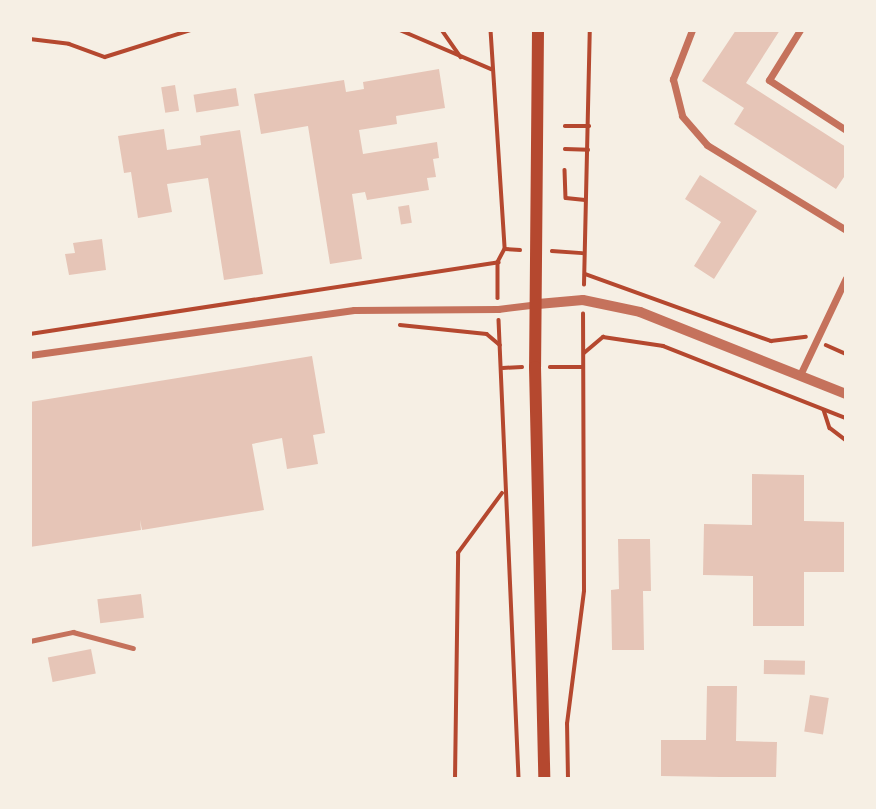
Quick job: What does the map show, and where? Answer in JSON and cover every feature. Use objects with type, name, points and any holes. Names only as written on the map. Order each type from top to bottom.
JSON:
[{"type":"main road","points":[[538,30],[537,581],[544,779]]},
{"type":"street","points":[[692,30],[673,79],[682,117],[707,145],[846,230]]},
{"type":"street","points":[[800,30],[769,80],[846,130]]},
{"type":"street","points":[[800,375],[846,278]]},
{"type":"street","points":[[30,355],[354,310],[498,309],[583,300],[640,312],[846,394]]},
{"type":"lane","points":[[30,641],[72,632],[133,648]]},
{"type":"path","points":[[30,37],[69,44],[105,57],[191,30]]},
{"type":"path","points":[[400,30],[491,69]]},
{"type":"path","points":[[443,30],[462,57]]},
{"type":"path","points":[[30,334],[498,262],[505,249],[491,69],[491,30]]},
{"type":"path","points":[[590,30],[585,274],[771,341],[800,335]]},
{"type":"path","points":[[565,126],[589,126]]},
{"type":"path","points":[[565,149],[588,150]]},
{"type":"path","points":[[565,170],[566,198],[585,201]]},
{"type":"path","points":[[404,325],[486,334],[501,346]]},
{"type":"path","points":[[500,332],[503,491],[516,645],[519,779]]},
{"type":"path","points":[[568,779],[567,724],[584,591],[584,353],[603,337],[663,346],[846,418]]},
{"type":"path","points":[[838,351],[846,354]]},
{"type":"path","points":[[824,410],[830,428],[846,440]]},
{"type":"path","points":[[455,779],[458,553],[503,491]]},
{"type":"building","points":[[736,30],[780,30],[746,83],[846,147],[846,174],[836,189],[734,124],[744,108],[702,81]]},
{"type":"building","points":[[439,69],[445,108],[396,116],[397,124],[359,130],[363,154],[437,142],[439,158],[433,159],[436,177],[427,178],[429,190],[367,200],[365,192],[352,194],[362,259],[330,264],[308,126],[261,134],[254,94],[344,80],[346,92],[364,89],[363,82]]},
{"type":"building","points":[[175,85],[179,111],[165,113],[161,87]]},
{"type":"building","points":[[236,88],[239,106],[196,113],[194,95]]},
{"type":"building","points":[[164,129],[167,150],[201,145],[200,136],[240,130],[263,274],[224,280],[208,178],[167,184],[172,212],[138,218],[131,172],[124,173],[118,136]]},
{"type":"building","points":[[700,175],[757,211],[714,279],[694,266],[721,222],[685,199]]},
{"type":"building","points":[[409,205],[412,223],[401,224],[398,207]]},
{"type":"building","points":[[102,239],[106,270],[69,275],[65,254],[75,253],[73,243]]},
{"type":"building","points":[[312,356],[325,433],[313,435],[318,464],[287,469],[282,438],[252,444],[264,510],[142,530],[140,520],[141,530],[30,547],[30,402]]},
{"type":"building","points":[[752,474],[804,475],[804,521],[846,522],[846,572],[804,572],[804,626],[753,626],[753,576],[703,575],[704,524],[752,525]]},
{"type":"building","points":[[618,539],[650,539],[651,591],[643,591],[644,650],[612,650],[611,590],[619,589]]},
{"type":"building","points":[[141,594],[144,618],[100,623],[97,599]]},
{"type":"building","points":[[91,649],[96,674],[53,682],[48,657]]},
{"type":"building","points":[[764,660],[805,661],[805,675],[764,674]]},
{"type":"building","points":[[707,686],[737,686],[736,741],[777,742],[776,778],[661,776],[661,740],[706,740]]},
{"type":"building","points":[[810,695],[829,698],[823,735],[804,732]]}]
